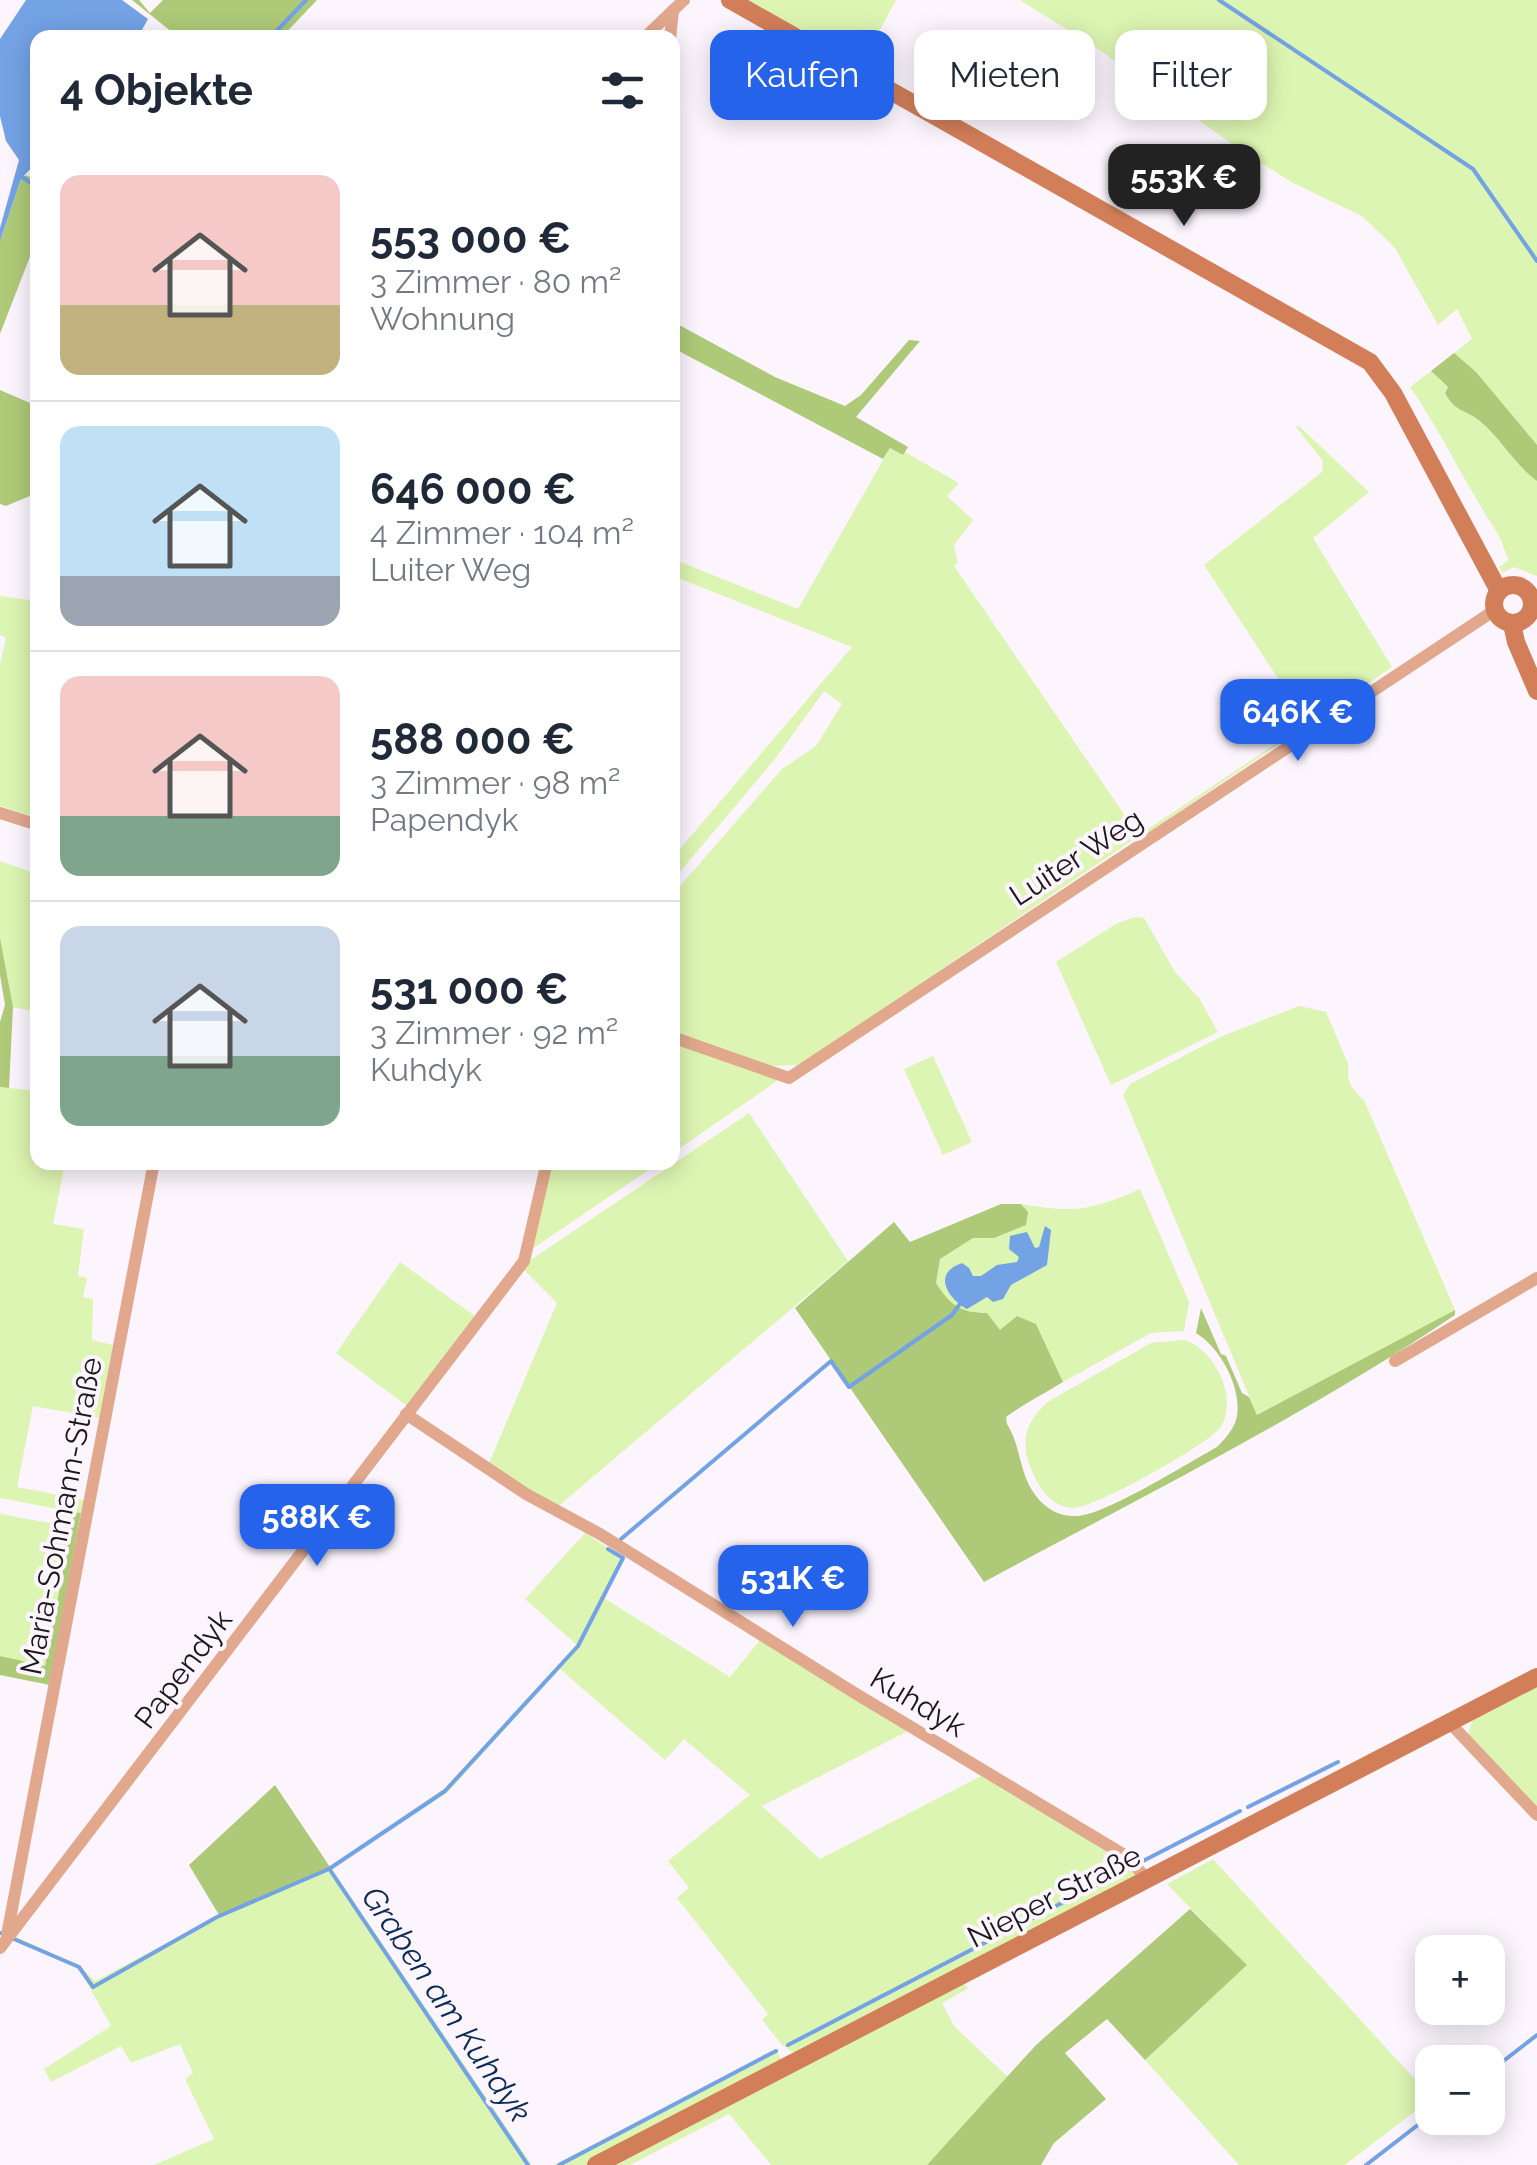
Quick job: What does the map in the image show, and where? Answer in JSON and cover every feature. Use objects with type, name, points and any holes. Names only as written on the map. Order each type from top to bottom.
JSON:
[{"type":"main road","points":[[730,0],[1370,362],[1387,382],[1499,591]]},
{"type":"main road","points":[[1514,584],[1524,588],[1531,597],[1534,615],[1512,624],[1501,620],[1494,600],[1499,591],[1514,584]]},
{"type":"main road","points":[[1512,624],[1537,691]]},
{"type":"main road","name":"Nieper Straße","points":[[596,2165],[1537,1677]]},
{"type":"street","points":[[653,30],[684,0]]},
{"type":"street","points":[[671,30],[673,12]]},
{"type":"street","name":"Luiter Weg","points":[[680,1040],[789,1078],[1495,610]]},
{"type":"street","points":[[0,813],[30,822]]},
{"type":"street","name":"Maria-Sohmann-Straße","points":[[3,1943],[152,1170]]},
{"type":"street","name":"Papendyk","points":[[3,1943],[206,1682],[524,1260],[544,1170]]},
{"type":"street","points":[[1395,1361],[1537,1278]]},
{"type":"street","name":"Kuhdyk","points":[[406,1414],[526,1494],[600,1534],[1126,1856],[1146,1879]]},
{"type":"street","points":[[1448,1722],[1537,1816]]},
{"type":"green space","points":[[132,0],[139,0],[150,13],[163,0],[317,0],[289,30],[169,30]]},
{"type":"green space","points":[[748,0],[896,0],[880,30],[802,30]]},
{"type":"green space","points":[[1020,0],[1537,0],[1537,449],[1454,353],[1472,339],[1457,309],[1438,325],[1395,248],[1362,216],[1293,183],[1198,120],[1267,120],[1267,30],[1115,30],[1115,61],[1095,47],[1095,30],[1068,30]]},
{"type":"green space","points":[[30,177],[30,257],[0,334],[0,241],[21,179]]},
{"type":"green space","points":[[680,326],[775,377],[845,406],[861,395],[909,340],[920,341],[856,417],[908,447],[903,455],[890,448],[883,459],[680,352]]},
{"type":"green space","points":[[1454,353],[1476,372],[1537,445],[1537,481],[1481,422],[1449,400],[1445,393],[1448,387],[1431,371]]},
{"type":"green space","points":[[1431,371],[1448,387],[1445,393],[1453,405],[1481,422],[1537,481],[1537,576],[1514,567],[1502,573],[1499,567],[1509,560],[1500,538],[1410,387]]},
{"type":"green space","points":[[0,390],[30,403],[30,496],[6,506],[0,504]]},
{"type":"green space","points":[[1298,425],[1369,492],[1313,538],[1392,667],[1142,837],[1145,831],[1307,723],[1204,565],[1322,472],[1323,461]]},
{"type":"green space","points":[[890,448],[903,455],[905,452],[959,483],[947,496],[973,520],[954,545],[958,563],[954,566],[1139,836],[813,1056],[798,1065],[770,1066],[680,1034],[680,886],[782,769],[816,746],[842,704],[824,691],[775,759],[680,872],[680,849],[852,647],[680,579],[680,562],[798,609]]},
{"type":"green space","points":[[0,596],[30,600],[30,816],[0,806],[0,664],[6,638],[0,635]]},
{"type":"green space","points":[[0,861],[30,872],[30,1011],[13,1007],[0,938]]},
{"type":"green space","points":[[1144,918],[1175,972],[1199,998],[1218,1032],[1111,1085],[1056,962],[1116,924]]},
{"type":"green space","points":[[0,938],[13,1007],[9,1088],[0,1087],[0,1022],[5,1005]]},
{"type":"green space","points":[[1299,1006],[1326,1012],[1349,1066],[1351,1085],[1364,1100],[1455,1310],[1257,1415],[1123,1095],[1130,1084],[1220,1037]]},
{"type":"green space","points":[[680,1043],[774,1075],[777,1081],[680,1148]]},
{"type":"green space","points":[[933,1056],[972,1142],[943,1155],[904,1069]]},
{"type":"green space","points":[[0,1087],[30,1090],[30,1170],[64,1170],[53,1224],[84,1229],[78,1276],[87,1278],[83,1297],[93,1299],[92,1340],[113,1345],[99,1418],[33,1406],[17,1487],[84,1500],[81,1513],[73,1512],[45,1667],[0,1656],[0,1514],[55,1524],[58,1509],[0,1498]]},
{"type":"green space","points":[[749,1113],[848,1261],[556,1508],[487,1468],[557,1303],[524,1270],[532,1259],[664,1170],[680,1170],[680,1159]]},
{"type":"green space","points":[[549,1170],[649,1170],[532,1249]]},
{"type":"green space","points":[[1140,1189],[1189,1302],[1184,1331],[1151,1333],[1063,1382],[1036,1324],[1000,1330],[948,1302],[936,1283],[940,1259],[973,1238],[994,1238],[1015,1227],[1028,1212],[1021,1204],[1082,1208]]},
{"type":"green space","points":[[1001,1204],[1021,1204],[1028,1212],[1026,1225],[994,1238],[973,1238],[940,1259],[936,1283],[957,1306],[987,1313],[1000,1330],[1017,1316],[1036,1324],[1063,1382],[1006,1417],[1007,1424],[1030,1488],[1044,1505],[1065,1515],[1090,1513],[1126,1498],[1217,1447],[1231,1431],[1238,1409],[1237,1396],[1222,1359],[1196,1333],[1201,1308],[1221,1354],[1226,1356],[1242,1393],[1249,1397],[1257,1415],[1455,1310],[1455,1315],[1282,1421],[984,1582],[795,1308],[894,1222],[910,1242]]},
{"type":"green space","points":[[400,1262],[475,1316],[407,1406],[336,1353]]},
{"type":"green space","points":[[1184,1340],[1206,1354],[1221,1377],[1227,1404],[1220,1428],[1125,1488],[1085,1506],[1073,1508],[1056,1503],[1034,1477],[1028,1461],[1026,1435],[1036,1414],[1049,1401],[1151,1343]]},
{"type":"green space","points":[[74,1512],[81,1513],[50,1685],[0,1675],[0,1656],[45,1666]]},
{"type":"green space","points":[[585,1533],[622,1557],[577,1644],[580,1646],[604,1598],[730,1677],[760,1640],[912,1729],[762,1806],[820,1859],[987,1773],[1129,1865],[1138,1875],[797,2055],[783,2046],[762,2020],[768,2014],[677,1898],[689,1888],[668,1861],[750,1795],[684,1739],[665,1760],[560,1669],[447,1793],[332,1869],[532,2165],[154,2165],[214,2139],[185,2079],[193,2073],[180,2044],[131,2063],[121,2046],[51,2082],[44,2069],[111,2026],[79,1968],[11,1939],[14,1936],[79,1965],[95,1981],[219,1915],[330,1867],[444,1790],[577,1645],[525,1599]]},
{"type":"green space","points":[[1537,1686],[1537,1808],[1468,1735],[1472,1720]]},
{"type":"green space","points":[[275,1785],[330,1867],[219,1915],[189,1865]]},
{"type":"green space","points":[[1213,1859],[1415,2079],[1415,2111],[1345,2165],[1239,2165],[1145,2060],[1246,1965],[1167,1884]]},
{"type":"green space","points":[[1190,1909],[1247,1965],[1145,2060],[1107,2019],[1065,2053],[1106,2099],[1054,2143],[1041,2165],[927,2165],[1036,2045]]},
{"type":"green space","points":[[962,1982],[969,1988],[942,2003],[955,2027],[1009,2078],[927,2165],[771,2165],[729,2114],[630,2165],[610,2165]]},
{"type":"green space","points":[[776,2049],[783,2063],[586,2165],[554,2165]]},
{"type":"water","points":[[26,0],[122,0],[148,19],[142,30],[30,30],[30,169],[21,179],[0,241],[19,160],[6,141],[0,116],[0,39]]},
{"type":"water","points":[[1045,1226],[1051,1230],[1047,1265],[1011,1285],[1003,1299],[993,1302],[987,1297],[967,1309],[954,1299],[945,1279],[953,1267],[962,1263],[973,1276],[981,1276],[997,1265],[1017,1262],[1019,1257],[1009,1249],[1010,1236],[1027,1232],[1035,1248],[1039,1247]]},
{"type":"waterway","points":[[278,30],[306,0]]},
{"type":"waterway","points":[[1219,0],[1473,169],[1537,261]]},
{"type":"waterway","points":[[21,176],[30,182]]},
{"type":"waterway","points":[[621,1539],[831,1361],[849,1387],[952,1315],[962,1301]]},
{"type":"waterway","points":[[14,1939],[79,1967],[93,1987],[217,1917],[329,1869],[445,1791],[578,1646],[623,1558],[608,1549]]},
{"type":"waterway","points":[[1248,1807],[1338,1762]]},
{"type":"waterway","points":[[1143,1861],[1240,1811]]},
{"type":"waterway","points":[[788,2045],[1129,1868]]},
{"type":"waterway","name":"Graben am Kuhdyk","points":[[330,1870],[528,2165]]},
{"type":"waterway","points":[[1505,2060],[1537,2035]]},
{"type":"waterway","points":[[559,2165],[776,2051]]},
{"type":"waterway","points":[[1366,2165],[1415,2127]]}]
